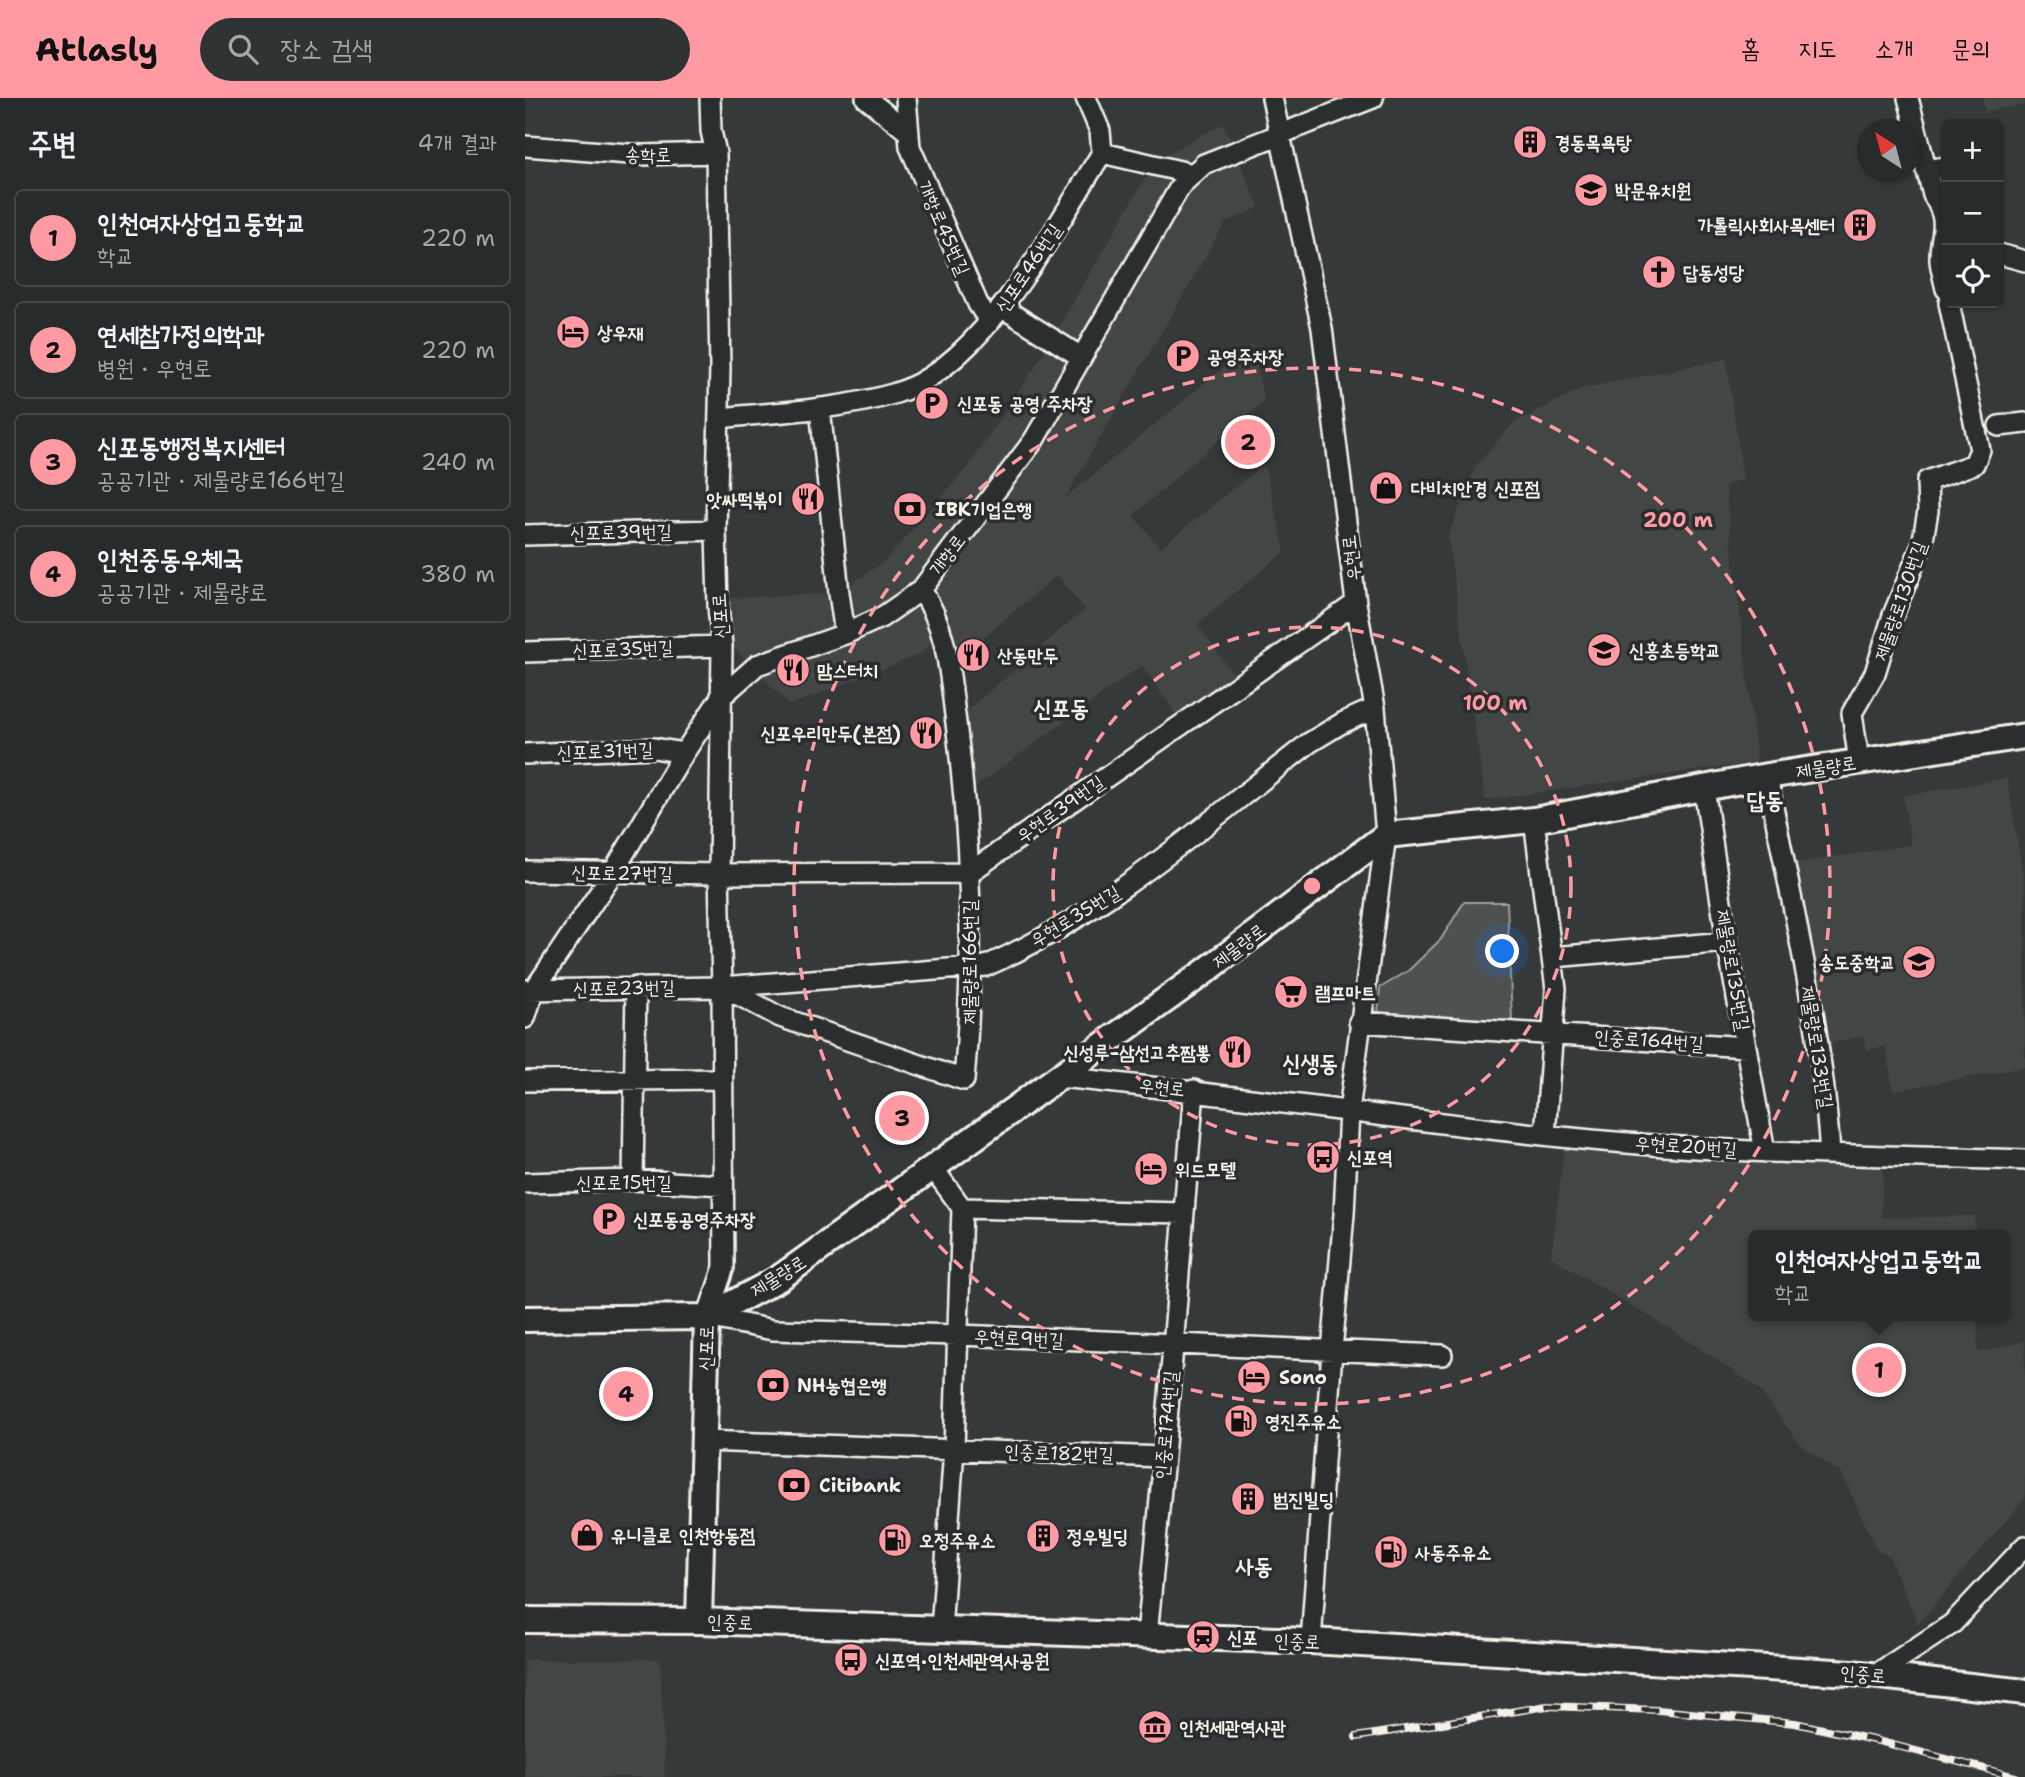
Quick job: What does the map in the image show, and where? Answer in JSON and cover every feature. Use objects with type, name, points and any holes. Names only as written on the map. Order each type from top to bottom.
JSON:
[{"type":"main road","name":"제물량로","points":[[525,1319],[707,1317],[778,1279],[1203,973],[1386,835],[1534,820],[1767,776],[2025,736]]},
{"type":"main road","name":"신포로","points":[[699,1620],[707,1317]]},
{"type":"main road","name":"인중로","points":[[525,1620],[699,1620],[1311,1641],[1875,1675],[2025,1692]]},
{"type":"street","points":[[711,98],[711,131],[716,153]]},
{"type":"street","points":[[866,98],[907,131]]},
{"type":"street","name":"개항로45번길","points":[[906,98],[910,147],[978,304],[1081,357]]},
{"type":"street","points":[[1086,98],[1100,131],[1102,153],[1193,173]]},
{"type":"street","name":"우현로","points":[[1272,98],[1322,328],[1356,603],[1375,708],[1386,835],[1349,1111],[1344,1214],[1311,1641]]},
{"type":"street","name":"개항로","points":[[525,1018],[530,990],[612,873],[721,697],[757,665],[845,634],[882,617],[921,590],[1034,440],[1181,185],[1204,164],[1373,98]]},
{"type":"street","points":[[1908,98],[1933,195],[1940,208],[1945,230],[1942,245]]},
{"type":"street","name":"송학로","points":[[525,146],[642,155],[716,153]]},
{"type":"street","name":"신포로","points":[[707,1317],[724,1267],[719,874],[722,646],[716,530],[719,418],[716,153]]},
{"type":"street","name":"신포로46번길","points":[[719,418],[820,408],[895,394],[926,380],[952,361],[997,315],[1102,153]]},
{"type":"street","points":[[1926,170],[1941,168]]},
{"type":"street","points":[[2004,255],[2025,261]]},
{"type":"street","name":"제물량로130번길","points":[[1859,762],[1852,713],[1875,673],[1893,615],[1922,545],[1928,511],[1927,481],[1974,464],[1980,450],[1950,308]]},
{"type":"street","points":[[820,408],[845,634]]},
{"type":"street","points":[[1999,426],[2025,423]]},
{"type":"street","name":"신포로39번길","points":[[525,535],[716,530]]},
{"type":"street","name":"제물량로166번길","points":[[722,987],[781,1017],[964,1080],[971,968],[969,873],[961,762],[947,656],[931,604],[921,590]]},
{"type":"street","name":"우현로39번길","points":[[969,873],[1356,603]]},
{"type":"street","name":"신포로35번길","points":[[525,652],[722,646]]},
{"type":"street","name":"우현로35번길","points":[[722,987],[986,966],[1092,909],[1309,743],[1342,723],[1375,708]]},
{"type":"street","name":"신포로31번길","points":[[525,754],[654,748],[684,753]]},
{"type":"street","name":"제물량로133번길","points":[[1767,776],[1817,1034],[1826,1096],[1830,1154]]},
{"type":"street","name":"제물량로135번길","points":[[1704,788],[1727,942],[1765,1152]]},
{"type":"street","points":[[1534,820],[1556,989],[1545,1135]]},
{"type":"street","name":"신포로27번길","points":[[525,871],[719,874]]},
{"type":"street","points":[[719,874],[969,873]]},
{"type":"street","points":[[1553,957],[1727,942]]},
{"type":"street","points":[[633,1180],[636,987]]},
{"type":"street","name":"신포로23번길","points":[[530,990],[722,987]]},
{"type":"street","points":[[1359,1022],[1552,1034]]},
{"type":"street","name":"인중로164번길","points":[[1552,1034],[1746,1047]]},
{"type":"street","name":"우현로","points":[[1059,1077],[1194,1090],[1349,1111]]},
{"type":"street","points":[[525,1082],[722,1079]]},
{"type":"street","name":"인중로174번길","points":[[1147,1636],[1194,1090]]},
{"type":"street","name":"우현로20번길","points":[[1349,1111],[1545,1135],[1765,1152],[2025,1160]]},
{"type":"street","points":[[933,1168],[962,1208],[954,1449],[941,1630]]},
{"type":"street","name":"신포로15번길","points":[[525,1183],[633,1180],[723,1185]]},
{"type":"street","points":[[962,1208],[1184,1213]]},
{"type":"street","name":"우현로9번길","points":[[707,1317],[773,1330],[1332,1351]]},
{"type":"street","points":[[1332,1351],[1442,1355]]},
{"type":"street","name":"인중로182번길","points":[[703,1441],[1164,1457]]},
{"type":"street","points":[[1875,1675],[1952,1624],[2025,1546]]},
{"type":"shaded area","points":[[1982,98],[2025,98],[2025,105],[1985,111]]},
{"type":"shaded area","points":[[1223,124],[1259,207],[1225,223],[1065,498],[1252,344],[1264,401],[1133,515],[1160,548],[1264,464],[1285,551],[1197,624],[1234,675],[1176,714],[1142,665],[973,789],[965,712],[1085,609],[1057,575],[959,658],[946,627],[978,592],[919,655],[790,705],[727,641],[726,598],[839,593],[886,560],[968,467],[1037,364],[1156,160]]},
{"type":"shaded area","name":"신흥초등학교","points":[[1726,359],[1743,479],[1725,485],[1757,762],[1485,800],[1448,537],[1476,466],[1512,424],[1580,389]]},
{"type":"shaded area","name":"송도중학교","points":[[2007,778],[2025,889],[2025,1067],[1893,1091],[1886,1046],[1867,1050],[1863,1036],[1828,1044],[1794,863],[1911,845],[1903,796]]},
{"type":"shaded area","points":[[1464,902],[1507,902],[1512,1021],[1378,1014],[1380,988],[1408,971],[1441,939]]},
{"type":"shaded area","points":[[1564,1149],[1883,1166],[1881,1218],[1975,1216],[1975,1230],[1748,1230],[1748,1321],[1977,1321],[1978,1353],[2025,1341],[2025,1498],[1918,1624],[1889,1556],[1876,1548],[1842,1474],[1801,1445],[1757,1387],[1675,1332],[1551,1257]]},
{"type":"shaded area","points":[[660,1659],[665,1777],[525,1777],[525,1660]]},
{"type":"railway","points":[[1356,1737],[1547,1706],[1658,1710],[1795,1723],[1878,1741],[2016,1777]]},
{"type":"place","name":"경동목욕탕","points":[[1530,142]]},
{"type":"place","name":"박문유치원","points":[[1591,190]]},
{"type":"place","name":"가톨릭사회사목센터","points":[[1860,225]]},
{"type":"place","name":"답동성당","points":[[1659,272]]},
{"type":"place","name":"상우재","points":[[573,332]]},
{"type":"place","name":"공영주차장","points":[[1183,356]]},
{"type":"place","name":"신포동 공영 주차장","points":[[932,403]]},
{"type":"place","name":"연세참가정의학과","points":[[1248,442]]},
{"type":"place","name":"다비치안경 신포점","points":[[1386,488]]},
{"type":"place","name":"앗싸떡볶이","points":[[808,499]]},
{"type":"place","name":"IBK기업은행","points":[[910,509]]},
{"type":"place","name":"신흥초등학교","points":[[1604,650]]},
{"type":"place","name":"산동만두","points":[[973,655]]},
{"type":"place","name":"맘스터치","points":[[793,670]]},
{"type":"place","name":"신포우리만두(본점)","points":[[926,733]]},
{"type":"place","name":"송도중학교","points":[[1919,962]]},
{"type":"place","name":"램프마트","points":[[1291,992]]},
{"type":"place","name":"신성루-삼선고추짬뽕","points":[[1235,1052]]},
{"type":"place","name":"신포동행정복지센터","points":[[902,1118]]},
{"type":"place","name":"신포역","points":[[1323,1157]]},
{"type":"place","name":"위드모텔","points":[[1151,1169]]},
{"type":"place","name":"신포동공영주차장","points":[[609,1219]]},
{"type":"place","name":"인천여자상업고둥학교","points":[[1879,1370]]},
{"type":"place","name":"Sono","points":[[1254,1377]]},
{"type":"place","name":"NH농협은행","points":[[773,1385]]},
{"type":"place","name":"인천중동우체국","points":[[626,1394]]},
{"type":"place","name":"영진주유소","points":[[1241,1421]]},
{"type":"place","name":"Citibank","points":[[794,1485]]},
{"type":"place","name":"범진빌딩","points":[[1248,1499]]},
{"type":"place","name":"유니클로 인천항동점","points":[[587,1535]]},
{"type":"place","name":"정우빌딩","points":[[1043,1536]]},
{"type":"place","name":"오정주유소","points":[[895,1540]]},
{"type":"place","name":"사동주유소","points":[[1391,1552]]},
{"type":"place","name":"신포","points":[[1203,1637]]},
{"type":"place","name":"신포역·인천세관역사공원","points":[[851,1660]]},
{"type":"place","name":"인천세관역사관","points":[[1155,1727]]},
{"type":"district","name":"신포동","points":[[1061,708]]},
{"type":"district","name":"답동","points":[[1765,800]]},
{"type":"district","name":"신생동","points":[[1310,1063]]},
{"type":"district","name":"사동","points":[[1254,1566]]}]
